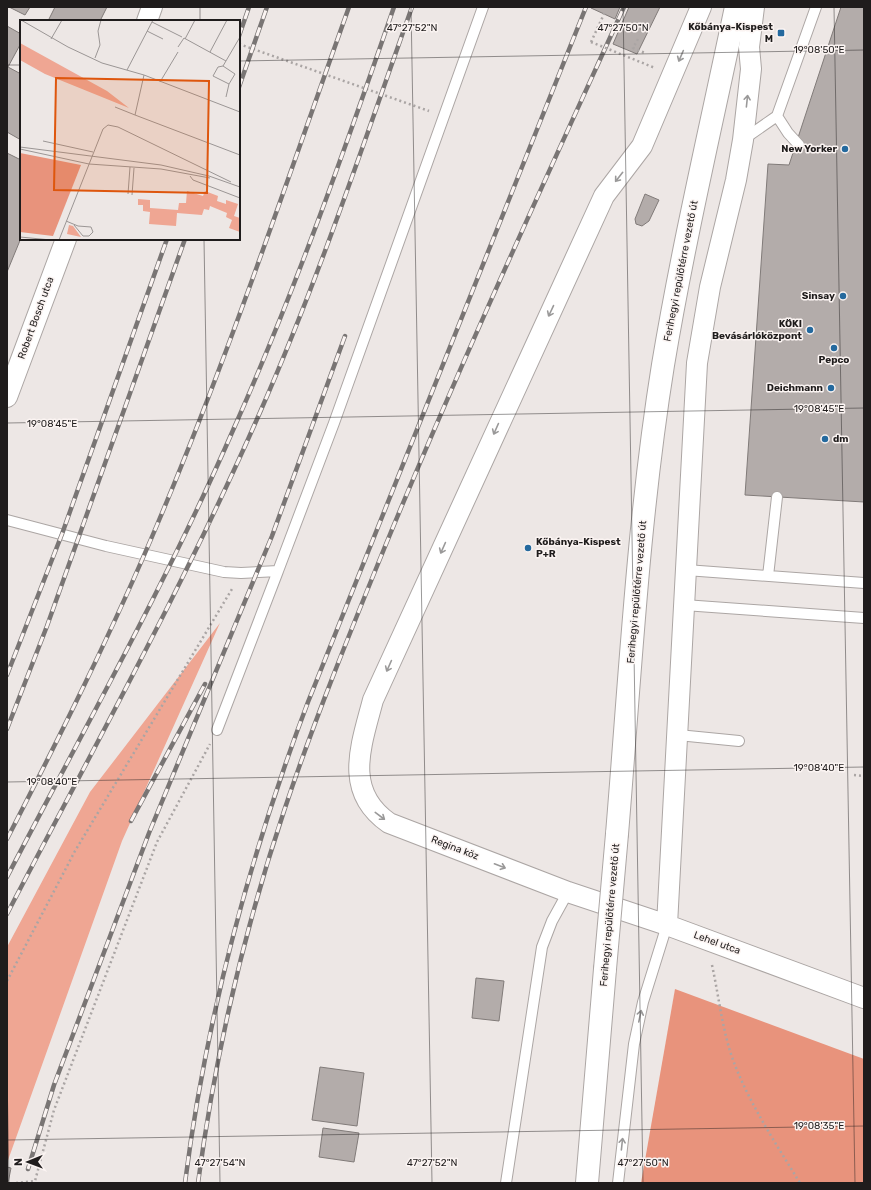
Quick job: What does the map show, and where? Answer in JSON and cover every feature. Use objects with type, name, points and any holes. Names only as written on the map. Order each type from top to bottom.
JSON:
[{"type":"main road","name":"Ferihegyi repülőtérre vezető út","points":[[587,1183],[643,514],[663,366],[691,219],[736,7]]},
{"type":"street","points":[[147,20],[152,7]]},
{"type":"street","name":"Regina köz","points":[[568,892],[389,823],[375,813],[366,800],[360,784],[359,766],[373,700],[604,196],[642,146],[702,7]]},
{"type":"street","points":[[667,925],[697,363],[710,287],[736,180],[743,140],[751,69],[749,48],[754,7]]},
{"type":"street","name":"Robert Bosch utca","points":[[9,384],[66,240]]},
{"type":"street","name":"Lehel utca","points":[[568,892],[667,925],[864,998]]},
{"type":"lane","points":[[217,730],[278,570],[445,116],[483,7]]},
{"type":"lane","points":[[743,140],[777,116],[816,7]]},
{"type":"lane","points":[[777,116],[798,145]]},
{"type":"lane","points":[[768,576],[777,497]]},
{"type":"lane","points":[[7,520],[106,546],[224,572],[241,573],[278,570]]},
{"type":"lane","points":[[686,570],[864,583]]},
{"type":"lane","points":[[684,605],[864,618]]},
{"type":"lane","points":[[678,735],[739,741]]},
{"type":"lane","points":[[506,1183],[542,947],[552,922],[568,892]]},
{"type":"lane","points":[[618,1183],[634,1044],[643,1002],[667,925]]},
{"type":"path","points":[[605,12],[591,42],[655,68]]},
{"type":"path","points":[[634,48],[638,39],[633,48],[645,53]]},
{"type":"path","points":[[240,44],[445,116]]},
{"type":"path","points":[[7,981],[75,851],[241,573]]},
{"type":"path","points":[[16,1183],[35,1181],[54,1110],[157,842],[217,730]]},
{"type":"path","points":[[854,775],[864,776]]},
{"type":"path","points":[[701,938],[712,965],[722,1023],[733,1061],[764,1124],[800,1183]]},
{"type":"shaded area","points":[[220,623],[122,841],[7,1163],[7,947],[90,792]]},
{"type":"shaded area","points":[[675,989],[864,1059],[864,1183],[641,1183]]},
{"type":"building","points":[[9,7],[30,7],[25,15]]},
{"type":"building","points":[[55,7],[107,7],[100,20],[48,20]]},
{"type":"building","points":[[620,7],[615,19],[591,8]]},
{"type":"building","points":[[629,7],[660,7],[637,54],[613,44]]},
{"type":"building","name":"KÖKI Bevásárlóközpont","points":[[841,7],[864,7],[864,502],[745,495],[768,164],[789,165]]},
{"type":"building","points":[[7,26],[20,33],[20,45],[8,67],[20,73],[20,139],[7,132]]},
{"type":"building","points":[[7,153],[20,160],[20,240],[7,272]]},
{"type":"building","points":[[645,194],[659,200],[649,221],[642,226],[636,224],[635,219]]},
{"type":"building","points":[[476,978],[504,981],[499,1021],[472,1018]]},
{"type":"building","points":[[320,1067],[364,1073],[357,1126],[312,1120]]},
{"type":"building","points":[[323,1128],[359,1133],[354,1162],[319,1157]]},
{"type":"building","points":[[7,1167],[11,1168],[8,1183],[7,1183]]},
{"type":"railway","points":[[240,33],[249,7]]},
{"type":"railway","points":[[240,84],[267,7]]},
{"type":"railway","points":[[7,839],[104,644],[157,525],[209,397],[257,267],[349,7]]},
{"type":"railway","points":[[7,877],[153,599],[234,428],[299,272],[394,7]]},
{"type":"railway","points":[[7,914],[171,601],[261,410],[322,260],[412,7]]},
{"type":"railway","points":[[185,1183],[205,1060],[232,939],[267,820],[287,761],[308,702],[586,7]]},
{"type":"railway","points":[[198,1183],[213,1088],[232,994],[256,900],[285,808],[308,743],[332,678],[412,481],[501,277],[624,7]]},
{"type":"railway","points":[[7,675],[62,534],[167,240]]},
{"type":"railway","points":[[7,729],[47,626],[185,240]]},
{"type":"railway","points":[[28,1169],[54,1085],[149,833],[272,536],[345,336]]},
{"type":"railway","points":[[131,821],[205,684]]},
{"type":"place","name":"Kőbánya-Kispest M","points":[[781,33]]},
{"type":"place","name":"New Yorker","points":[[845,149]]},
{"type":"place","name":"Sinsay","points":[[843,296]]},
{"type":"place","name":"KÖKI Bevásárlóközpont","points":[[810,330]]},
{"type":"place","name":"Pepco","points":[[834,348]]},
{"type":"place","name":"Deichmann","points":[[831,388]]},
{"type":"place","name":"dm","points":[[825,439]]},
{"type":"place","name":"Kőbánya-Kispest P+R","points":[[528,548]]}]
